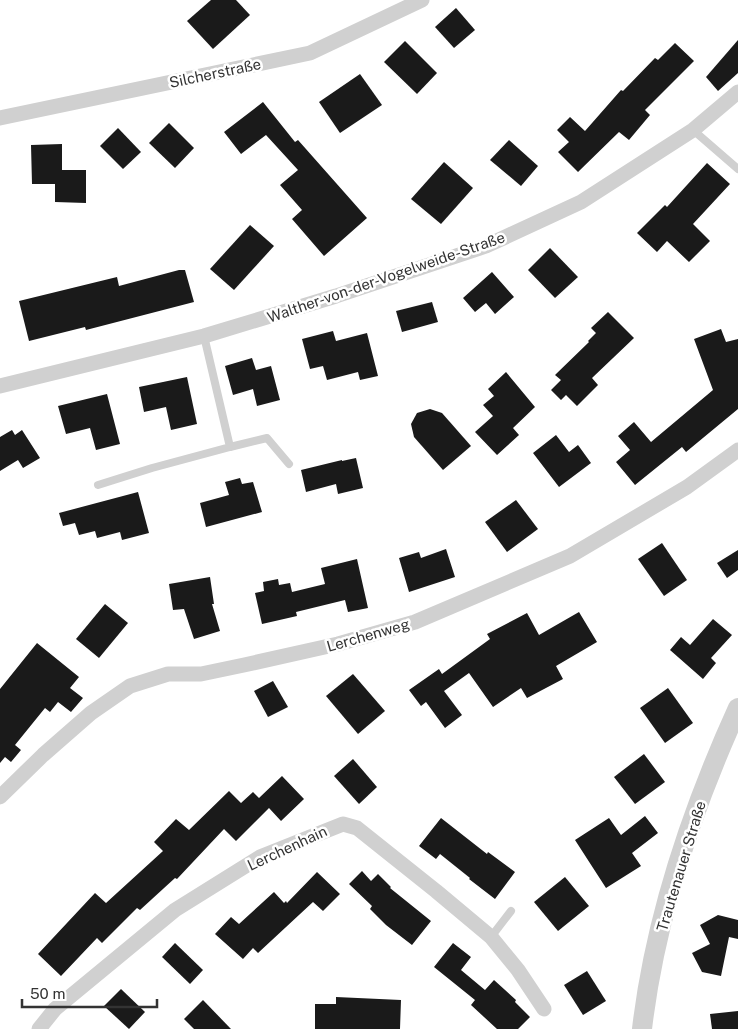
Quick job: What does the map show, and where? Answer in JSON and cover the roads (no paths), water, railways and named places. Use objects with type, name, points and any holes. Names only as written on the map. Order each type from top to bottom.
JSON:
[{"type":"street","name":"Silcherstraße","points":[[0,118],[310,53],[422,0]]},
{"type":"street","name":"Walther-von-der-Vogelweide-Straße","points":[[0,386],[204,336],[336,296],[486,246],[581,202],[693,130],[738,92]]},
{"type":"street","name":"Lerchenweg","points":[[0,797],[43,755],[91,713],[130,686],[168,674],[200,674],[338,644],[415,622],[570,556],[687,487],[738,450]]},
{"type":"street","name":"Trautenauer Straße","points":[[642,1029],[644,1008],[660,932],[685,844],[715,759],[738,708]]},
{"type":"street","name":"Lerchenhain","points":[[39,1029],[55,1009],[175,910],[260,857],[343,824],[356,828],[491,937],[518,970],[544,1009]]},
{"type":"lane","points":[[693,130],[738,169]]},
{"type":"lane","points":[[204,336],[230,447]]},
{"type":"lane","points":[[98,485],[152,468],[267,438],[289,464]]},
{"type":"lane","points":[[491,937],[510,911]]}]
